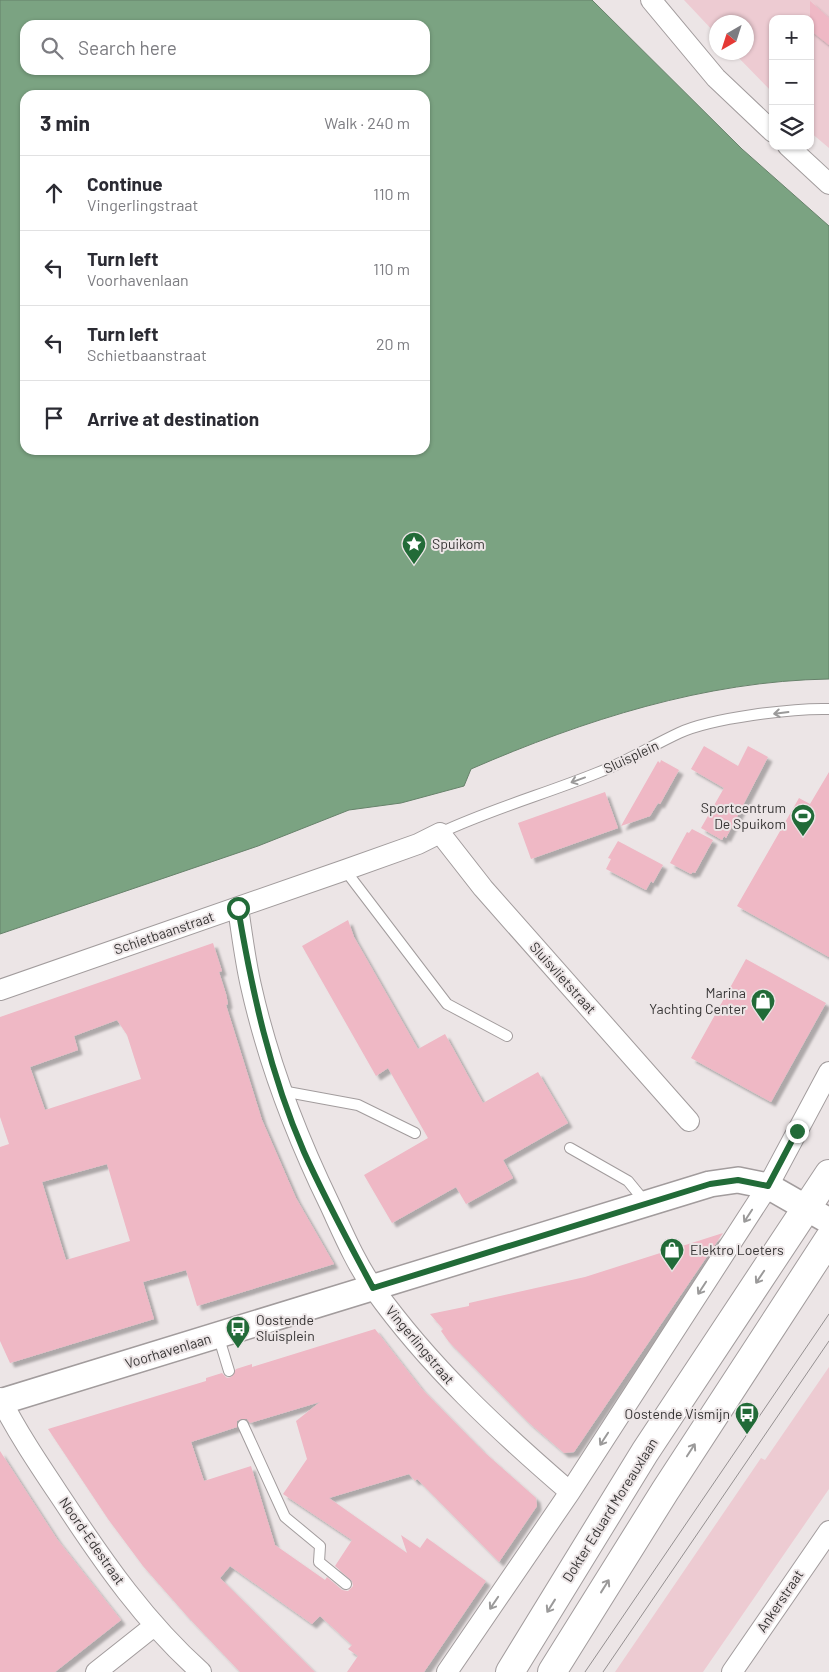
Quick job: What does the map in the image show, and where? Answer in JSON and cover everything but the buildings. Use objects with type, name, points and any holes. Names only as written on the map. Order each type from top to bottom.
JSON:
[{"type":"main road","name":"Dokter Eduard Moreauxlaan","points":[[510,1672],[645,1452],[818,1214],[829,1174]]},
{"type":"main road","points":[[552,1672],[665,1491],[829,1239]]},
{"type":"street","points":[[651,0],[716,78],[769,128]]},
{"type":"street","points":[[792,150],[829,184]]},
{"type":"street","name":"Schietbaanstraat","points":[[0,990],[418,844],[440,833]]},
{"type":"street","name":"Sluisvlietstraat","points":[[440,833],[483,888],[689,1121]]},
{"type":"street","name":"Vingerlingstraat","points":[[238,908],[251,985],[272,1065],[304,1151],[341,1228],[373,1288],[439,1369],[500,1432],[570,1492]]},
{"type":"street","points":[[447,1672],[570,1492],[768,1186],[829,1072]]},
{"type":"street","name":"Voorhavenlaan","points":[[1,1400],[710,1184],[738,1180],[768,1186],[818,1214]]},
{"type":"street","name":"Noord-Edestraat","points":[[1,1400],[42,1469],[102,1560],[154,1626],[200,1672]]},
{"type":"street","name":"Ankerstraat","points":[[732,1672],[829,1530]]},
{"type":"street","points":[[96,1672],[154,1626]]},
{"type":"lane","name":"Sluisplein","points":[[440,833],[471,819],[597,773],[638,755],[681,732],[732,719],[813,708],[829,709]]},
{"type":"lane","points":[[345,870],[447,1004],[507,1036]]},
{"type":"lane","points":[[282,1091],[358,1105],[415,1133]]},
{"type":"lane","points":[[570,1148],[628,1181],[647,1204]]},
{"type":"lane","points":[[218,1335],[229,1371]]},
{"type":"lane","points":[[243,1425],[285,1517],[320,1546],[319,1562],[346,1584]]},
{"type":"shaded area","name":"Spuikom","points":[[0,0],[592,0],[742,149],[829,226],[829,679],[783,681],[737,687],[691,695],[646,706],[557,735],[471,769],[464,786],[401,803],[349,810],[258,846],[0,934]]},
{"type":"shaded area","points":[[684,0],[829,0],[829,148],[814,135],[814,15],[769,15],[769,89],[741,60],[754,60],[754,15],[709,15],[709,27]]},
{"type":"shaded area","points":[[829,1367],[829,1489],[703,1672],[615,1672],[761,1458],[765,1460]]},
{"type":"tram line","points":[[585,1672],[829,1314]]},
{"type":"tram line","points":[[603,1672],[829,1341]]},
{"type":"place","name":"Spuikom","points":[[414,565]]},
{"type":"place","name":"Sportcentrum De Spuikom","points":[[803,837]]},
{"type":"place","name":"Marina Yachting Center","points":[[763,1022]]},
{"type":"place","name":"Elektro Loeters","points":[[672,1271]]},
{"type":"place","name":"Oostende Sluisplein","points":[[238,1349]]},
{"type":"place","name":"Oostende Vismijn","points":[[747,1435]]},
{"type":"route","points":[[238,908],[251,985],[272,1065],[304,1151],[341,1228],[373,1288],[710,1184],[738,1180],[768,1186],[797,1131]]}]
